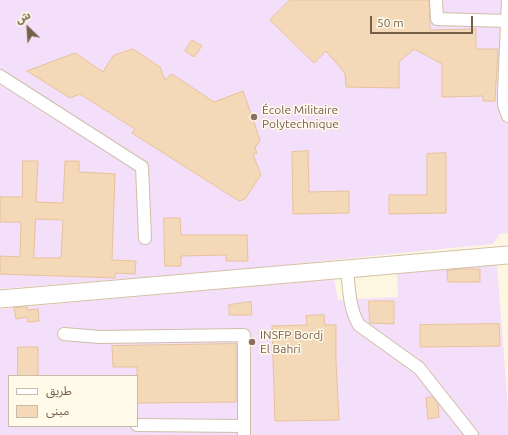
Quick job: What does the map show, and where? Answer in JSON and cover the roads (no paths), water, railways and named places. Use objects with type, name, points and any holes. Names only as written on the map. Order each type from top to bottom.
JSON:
[{"type":"main road","points":[[0,299],[508,255]]},
{"type":"street","points":[[436,0],[434,19],[507,21]]},
{"type":"street","points":[[508,0],[504,93],[504,105],[508,116]]},
{"type":"street","points":[[0,76],[142,166],[145,238]]},
{"type":"street","points":[[347,269],[354,318],[358,325],[420,368],[472,435]]},
{"type":"street","points":[[64,334],[99,337],[244,335],[244,431],[138,425]]},
{"type":"place","name":"École Militaire Polytechnique","points":[[254,117]]},
{"type":"place","name":"INSFP Bordj El Bahri","points":[[252,342]]}]
